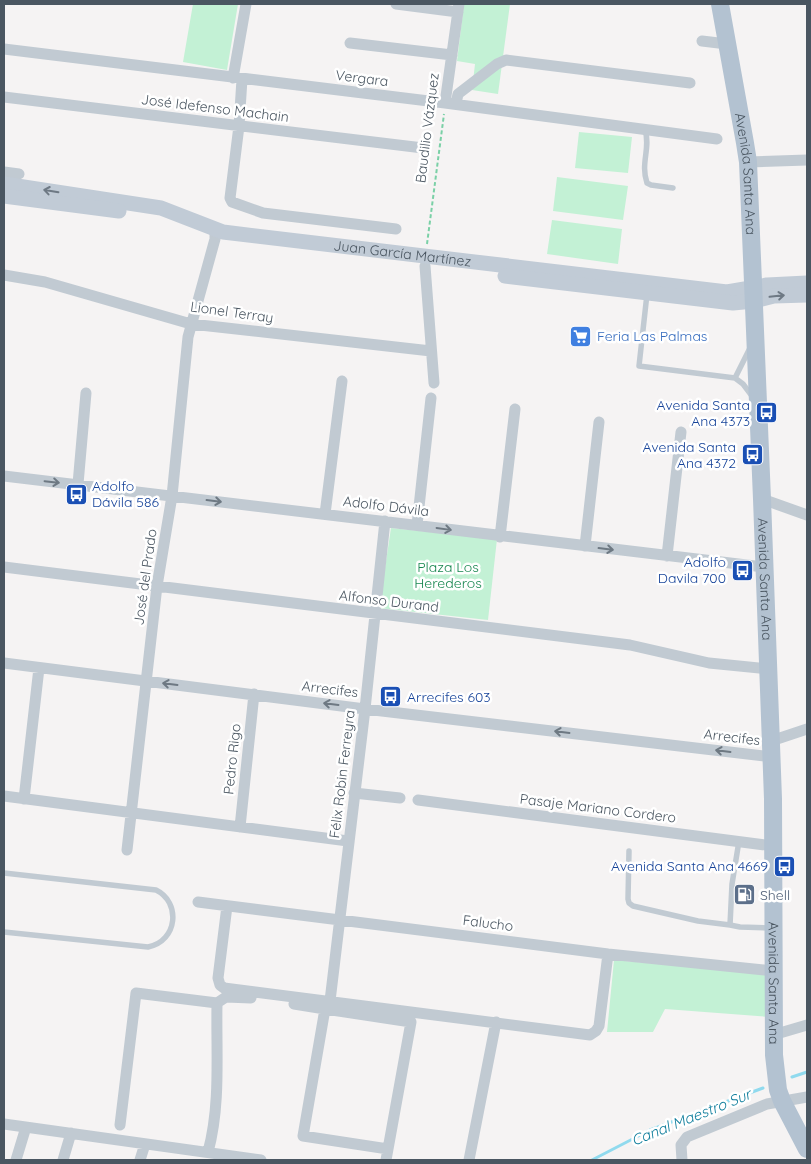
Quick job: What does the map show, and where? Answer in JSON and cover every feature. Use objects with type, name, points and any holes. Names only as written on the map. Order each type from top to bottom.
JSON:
[{"type":"main road","name":"Avenida Santa Ana","points":[[720,4],[748,162],[769,669],[773,846],[774,1067],[782,1101],[807,1149]]},
{"type":"main road","name":"Juan García Martínez","points":[[4,184],[171,210],[215,235]]},
{"type":"main road","name":"Juan García Martínez","points":[[4,196],[151,216],[215,235],[425,261],[754,295],[807,295]]},
{"type":"main road","name":"Juan García Martínez","points":[[425,261],[647,294],[733,303],[776,284],[807,283]]},
{"type":"street","points":[[246,4],[237,78],[239,126],[230,198],[232,202],[263,213],[396,229]]},
{"type":"street","points":[[396,4],[458,8]]},
{"type":"street","name":"Baudilio Vázquez","points":[[451,104],[452,55],[458,8]]},
{"type":"street","points":[[702,41],[727,44]]},
{"type":"street","points":[[350,43],[452,55]]},
{"type":"street","name":"Vergara","points":[[4,49],[717,139]]},
{"type":"street","points":[[451,104],[458,94],[506,60],[690,83]]},
{"type":"street","name":"José Idefenso Machain","points":[[4,97],[423,148]]},
{"type":"street","points":[[748,162],[807,160]]},
{"type":"street","points":[[4,172],[19,174]]},
{"type":"street","name":"José del Prado","points":[[127,850],[157,586],[172,496],[188,337],[215,235]]},
{"type":"street","points":[[425,261],[434,382]]},
{"type":"street","name":"Lionel Terray","points":[[4,275],[39,280],[191,324],[431,350]]},
{"type":"street","points":[[326,514],[342,380]]},
{"type":"street","points":[[78,484],[86,393]]},
{"type":"street","points":[[417,525],[431,398]]},
{"type":"street","points":[[500,537],[515,409]]},
{"type":"street","points":[[585,546],[599,422]]},
{"type":"street","points":[[667,556],[681,432]]},
{"type":"street","name":"Adolfo Dávila","points":[[4,476],[385,521],[500,537],[764,567]]},
{"type":"street","points":[[762,499],[807,515]]},
{"type":"street","name":"Félix Robin Ferreyra","points":[[385,521],[365,709],[328,1005],[303,1136],[387,1155]]},
{"type":"street","name":"Alfonso Durand","points":[[4,567],[630,645],[709,663],[769,669]]},
{"type":"street","name":"Arrecifes","points":[[4,663],[365,709],[771,749]]},
{"type":"street","points":[[24,799],[39,668]]},
{"type":"street","name":"Pedro Rigo","points":[[240,827],[254,694]]},
{"type":"street","points":[[771,749],[807,729]]},
{"type":"street","points":[[354,793],[400,798]]},
{"type":"street","points":[[4,796],[348,841]]},
{"type":"street","name":"Pasaje Mariano Cordero","points":[[418,800],[773,846]]},
{"type":"street","name":"Falucho","points":[[198,902],[608,954],[774,971]]},
{"type":"street","points":[[227,906],[218,978],[220,985],[224,988],[328,1005],[411,1022],[387,1155]]},
{"type":"street","points":[[120,1124],[136,993],[217,1003],[226,997],[254,998],[496,1022],[590,1034],[596,1031],[599,1026],[608,954]]},
{"type":"street","points":[[213,1155],[216,1106],[217,1003]]},
{"type":"street","points":[[469,1160],[496,1022]]},
{"type":"street","points":[[774,1035],[807,1025]]},
{"type":"street","points":[[682,1160],[681,1145],[687,1137],[767,1104],[807,1097]]},
{"type":"street","points":[[4,1124],[213,1155],[261,1160]]},
{"type":"street","points":[[16,1160],[26,1127]]},
{"type":"street","points":[[63,1160],[71,1133]]},
{"type":"street","points":[[140,1160],[145,1144]]},
{"type":"lane","points":[[645,130],[647,141],[644,166],[647,182],[651,186],[673,188]]},
{"type":"lane","points":[[647,294],[638,366],[735,378],[749,391],[759,411]]},
{"type":"lane","points":[[735,378],[755,334]]},
{"type":"lane","points":[[730,924],[732,884],[740,841]]},
{"type":"lane","points":[[629,851],[628,899],[633,906],[698,921],[730,924],[740,927],[774,928]]},
{"type":"lane","points":[[4,873],[156,890],[167,898],[173,919],[170,932],[162,942],[148,947],[4,932]]},
{"type":"path","name":"Baudilio Vázquez","points":[[425,261],[451,104]]},
{"type":"green space","points":[[193,4],[238,4],[227,70],[183,62]]},
{"type":"green space","points":[[464,4],[510,4],[498,94],[472,90],[475,64],[457,61]]},
{"type":"green space","points":[[579,132],[632,137],[628,173],[575,168]]},
{"type":"green space","points":[[557,177],[628,186],[623,220],[553,211]]},
{"type":"green space","points":[[552,220],[622,229],[618,264],[547,254]]},
{"type":"green space","name":"Plaza Los Herederos","points":[[391,528],[497,539],[488,620],[379,608]]},
{"type":"green space","points":[[614,960],[770,974],[770,1017],[665,1009],[653,1032],[607,1032]]},
{"type":"waterway","name":"Canal Maestro Sur","points":[[792,1077],[807,1072]]},
{"type":"waterway","name":"Canal Maestro Sur","points":[[592,1160],[650,1130],[763,1088]]},
{"type":"place","name":"Feria Las Palmas","points":[[581,336]]},
{"type":"place","name":"Avenida Santa Ana 4373","points":[[766,413]]},
{"type":"place","name":"Avenida Santa Ana 4372","points":[[752,455]]},
{"type":"place","name":"Adolfo Dávila 586","points":[[76,494]]},
{"type":"place","name":"Adolfo Davila 700","points":[[742,570]]},
{"type":"place","name":"Arrecifes 603","points":[[391,697]]},
{"type":"place","name":"Avenida Santa Ana 4669","points":[[784,866]]},
{"type":"place","name":"Shell","points":[[744,895]]}]
